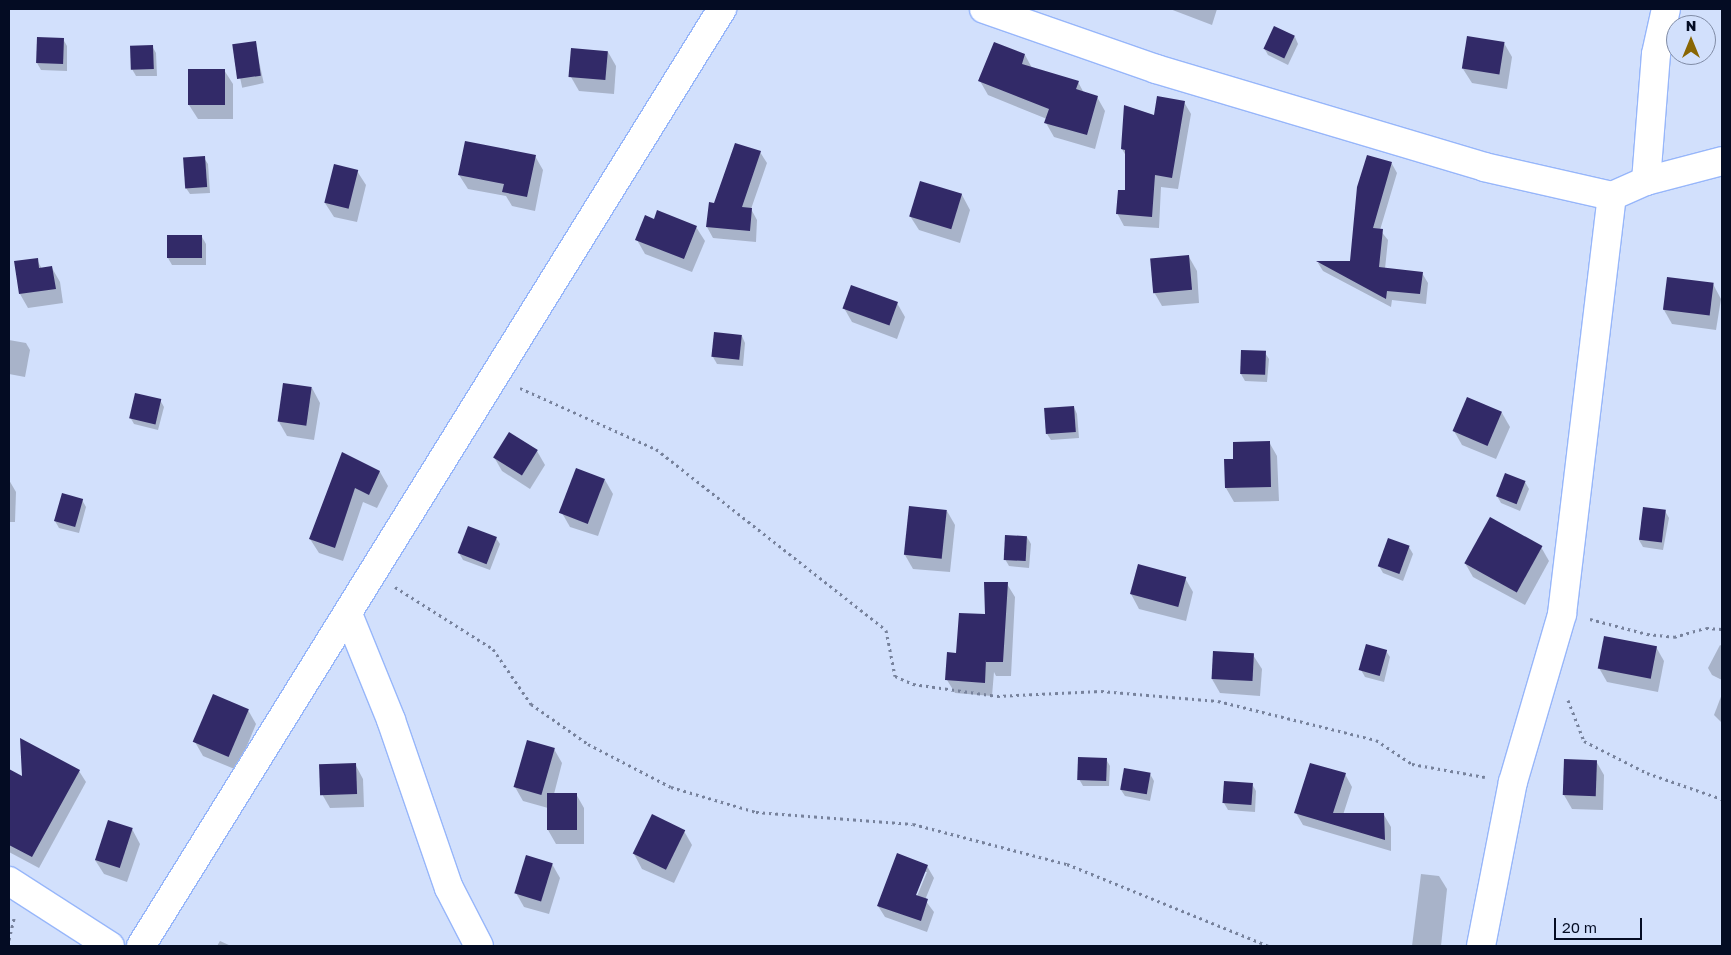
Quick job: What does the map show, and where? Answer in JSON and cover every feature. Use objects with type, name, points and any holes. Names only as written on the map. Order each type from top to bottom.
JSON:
[{"type":"street","points":[[141,946],[496,377],[722,9]]},
{"type":"street","points":[[984,9],[1156,69],[1484,167],[1612,196],[1646,181],[1722,161]]},
{"type":"street","points":[[1646,181],[1656,54],[1666,9]]},
{"type":"street","points":[[1481,946],[1513,782],[1562,614],[1612,196]]},
{"type":"street","points":[[348,614],[391,720],[449,888],[479,946]]},
{"type":"street","points":[[9,881],[110,946]]},
{"type":"path","points":[[496,377],[656,449],[886,630],[895,676],[913,684],[997,696],[1101,691],[1218,701],[1376,740],[1412,764],[1513,782]]},
{"type":"path","points":[[373,573],[493,649],[531,704],[588,744],[671,787],[756,812],[913,824],[1067,864],[1269,946]]},
{"type":"path","points":[[1562,614],[1647,634],[1674,636],[1706,628],[1722,629]]},
{"type":"path","points":[[1544,675],[1568,701],[1584,741],[1647,773],[1722,799]]},
{"type":"building","points":[[1274,26],[1295,36],[1284,58],[1263,49]]},
{"type":"building","points":[[1467,36],[1505,42],[1499,75],[1462,69]]},
{"type":"building","points":[[37,37],[64,38],[63,64],[36,63]]},
{"type":"building","points":[[256,41],[261,76],[237,79],[232,44]]},
{"type":"building","points":[[994,42],[1025,54],[1022,64],[1079,81],[1076,89],[1098,96],[1087,135],[1044,123],[1049,109],[978,81]]},
{"type":"building","points":[[153,45],[154,69],[131,70],[130,46]]},
{"type":"building","points":[[571,48],[608,51],[605,80],[568,77]]},
{"type":"building","points":[[188,69],[225,69],[225,105],[188,105]]},
{"type":"building","points":[[1157,96],[1185,101],[1172,178],[1155,175],[1152,217],[1116,214],[1118,190],[1125,190],[1125,150],[1121,149],[1124,105],[1154,115]]},
{"type":"building","points":[[465,141],[536,155],[527,197],[502,192],[504,184],[458,175]]},
{"type":"building","points":[[735,143],[761,151],[742,207],[752,208],[750,231],[706,227],[709,202],[714,203]]},
{"type":"building","points":[[1367,155],[1392,162],[1373,228],[1383,229],[1379,267],[1423,272],[1420,294],[1387,291],[1386,299],[1316,261],[1350,261],[1357,187]]},
{"type":"building","points":[[205,156],[207,187],[185,188],[183,158]]},
{"type":"building","points":[[334,164],[358,170],[349,209],[324,203]]},
{"type":"building","points":[[920,181],[962,194],[951,229],[909,216]]},
{"type":"building","points":[[657,210],[697,226],[684,259],[635,240],[645,215],[654,219]]},
{"type":"building","points":[[167,235],[202,235],[202,258],[167,258]]},
{"type":"building","points":[[1189,255],[1192,290],[1153,293],[1150,258]]},
{"type":"building","points":[[38,258],[39,268],[52,266],[56,289],[19,294],[14,261]]},
{"type":"building","points":[[1667,277],[1714,283],[1710,315],[1663,310]]},
{"type":"building","points":[[851,285],[898,302],[889,326],[842,308]]},
{"type":"building","points":[[714,332],[742,335],[739,360],[711,357]]},
{"type":"building","points":[[1241,350],[1266,351],[1265,375],[1240,374]]},
{"type":"building","points":[[283,383],[312,387],[306,426],[278,422]]},
{"type":"building","points":[[135,393],[161,399],[155,424],[129,418]]},
{"type":"building","points":[[1467,397],[1502,412],[1488,446],[1453,431]]},
{"type":"building","points":[[1074,406],[1076,432],[1046,434],[1044,408]]},
{"type":"building","points":[[509,432],[538,450],[522,475],[493,457]]},
{"type":"building","points":[[1270,441],[1271,487],[1225,488],[1224,459],[1233,459],[1233,442]]},
{"type":"building","points":[[342,452],[380,471],[369,495],[355,488],[335,548],[309,539]]},
{"type":"building","points":[[576,468],[605,479],[588,524],[559,513]]},
{"type":"building","points":[[1505,473],[1526,481],[1517,504],[1496,496]]},
{"type":"building","points":[[62,493],[83,499],[75,527],[54,521]]},
{"type":"building","points":[[909,506],[947,510],[942,559],[904,555]]},
{"type":"building","points":[[1643,507],[1666,510],[1662,543],[1639,540]]},
{"type":"building","points":[[1490,517],[1542,546],[1517,592],[1464,563]]},
{"type":"building","points":[[468,526],[497,537],[487,564],[458,553]]},
{"type":"building","points":[[1005,535],[1027,536],[1026,561],[1004,560]]},
{"type":"building","points":[[1388,538],[1410,546],[1399,574],[1378,566]]},
{"type":"building","points":[[1138,564],[1186,577],[1178,607],[1130,594]]},
{"type":"building","points":[[984,582],[1008,582],[1003,662],[986,662],[986,659],[985,683],[945,680],[947,652],[956,653],[959,613],[985,614]]},
{"type":"building","points":[[1604,636],[1657,646],[1651,679],[1598,668]]},
{"type":"building","points":[[1366,644],[1387,650],[1380,676],[1359,670]]},
{"type":"building","points":[[1213,651],[1254,653],[1252,681],[1212,679]]},
{"type":"building","points":[[213,694],[249,709],[229,757],[193,742]]},
{"type":"building","points":[[20,738],[80,770],[32,857],[9,845],[9,769],[22,776]]},
{"type":"building","points":[[527,740],[555,748],[541,795],[513,787]]},
{"type":"building","points":[[1078,757],[1107,758],[1106,781],[1077,780]]},
{"type":"building","points":[[1564,759],[1597,760],[1596,796],[1563,795]]},
{"type":"building","points":[[356,763],[357,794],[320,795],[319,764]]},
{"type":"building","points":[[1310,763],[1346,773],[1333,813],[1384,813],[1385,840],[1294,813]]},
{"type":"building","points":[[1124,768],[1151,773],[1147,794],[1120,790]]},
{"type":"building","points":[[1224,781],[1253,783],[1251,805],[1222,803]]},
{"type":"building","points":[[547,793],[577,793],[577,830],[547,830]]},
{"type":"building","points":[[652,814],[685,830],[666,870],[633,854]]},
{"type":"building","points":[[108,820],[133,828],[120,868],[95,860]]},
{"type":"building","points":[[897,853],[928,865],[916,895],[928,899],[921,921],[877,906]]},
{"type":"building","points":[[526,855],[553,863],[541,901],[514,893]]}]
